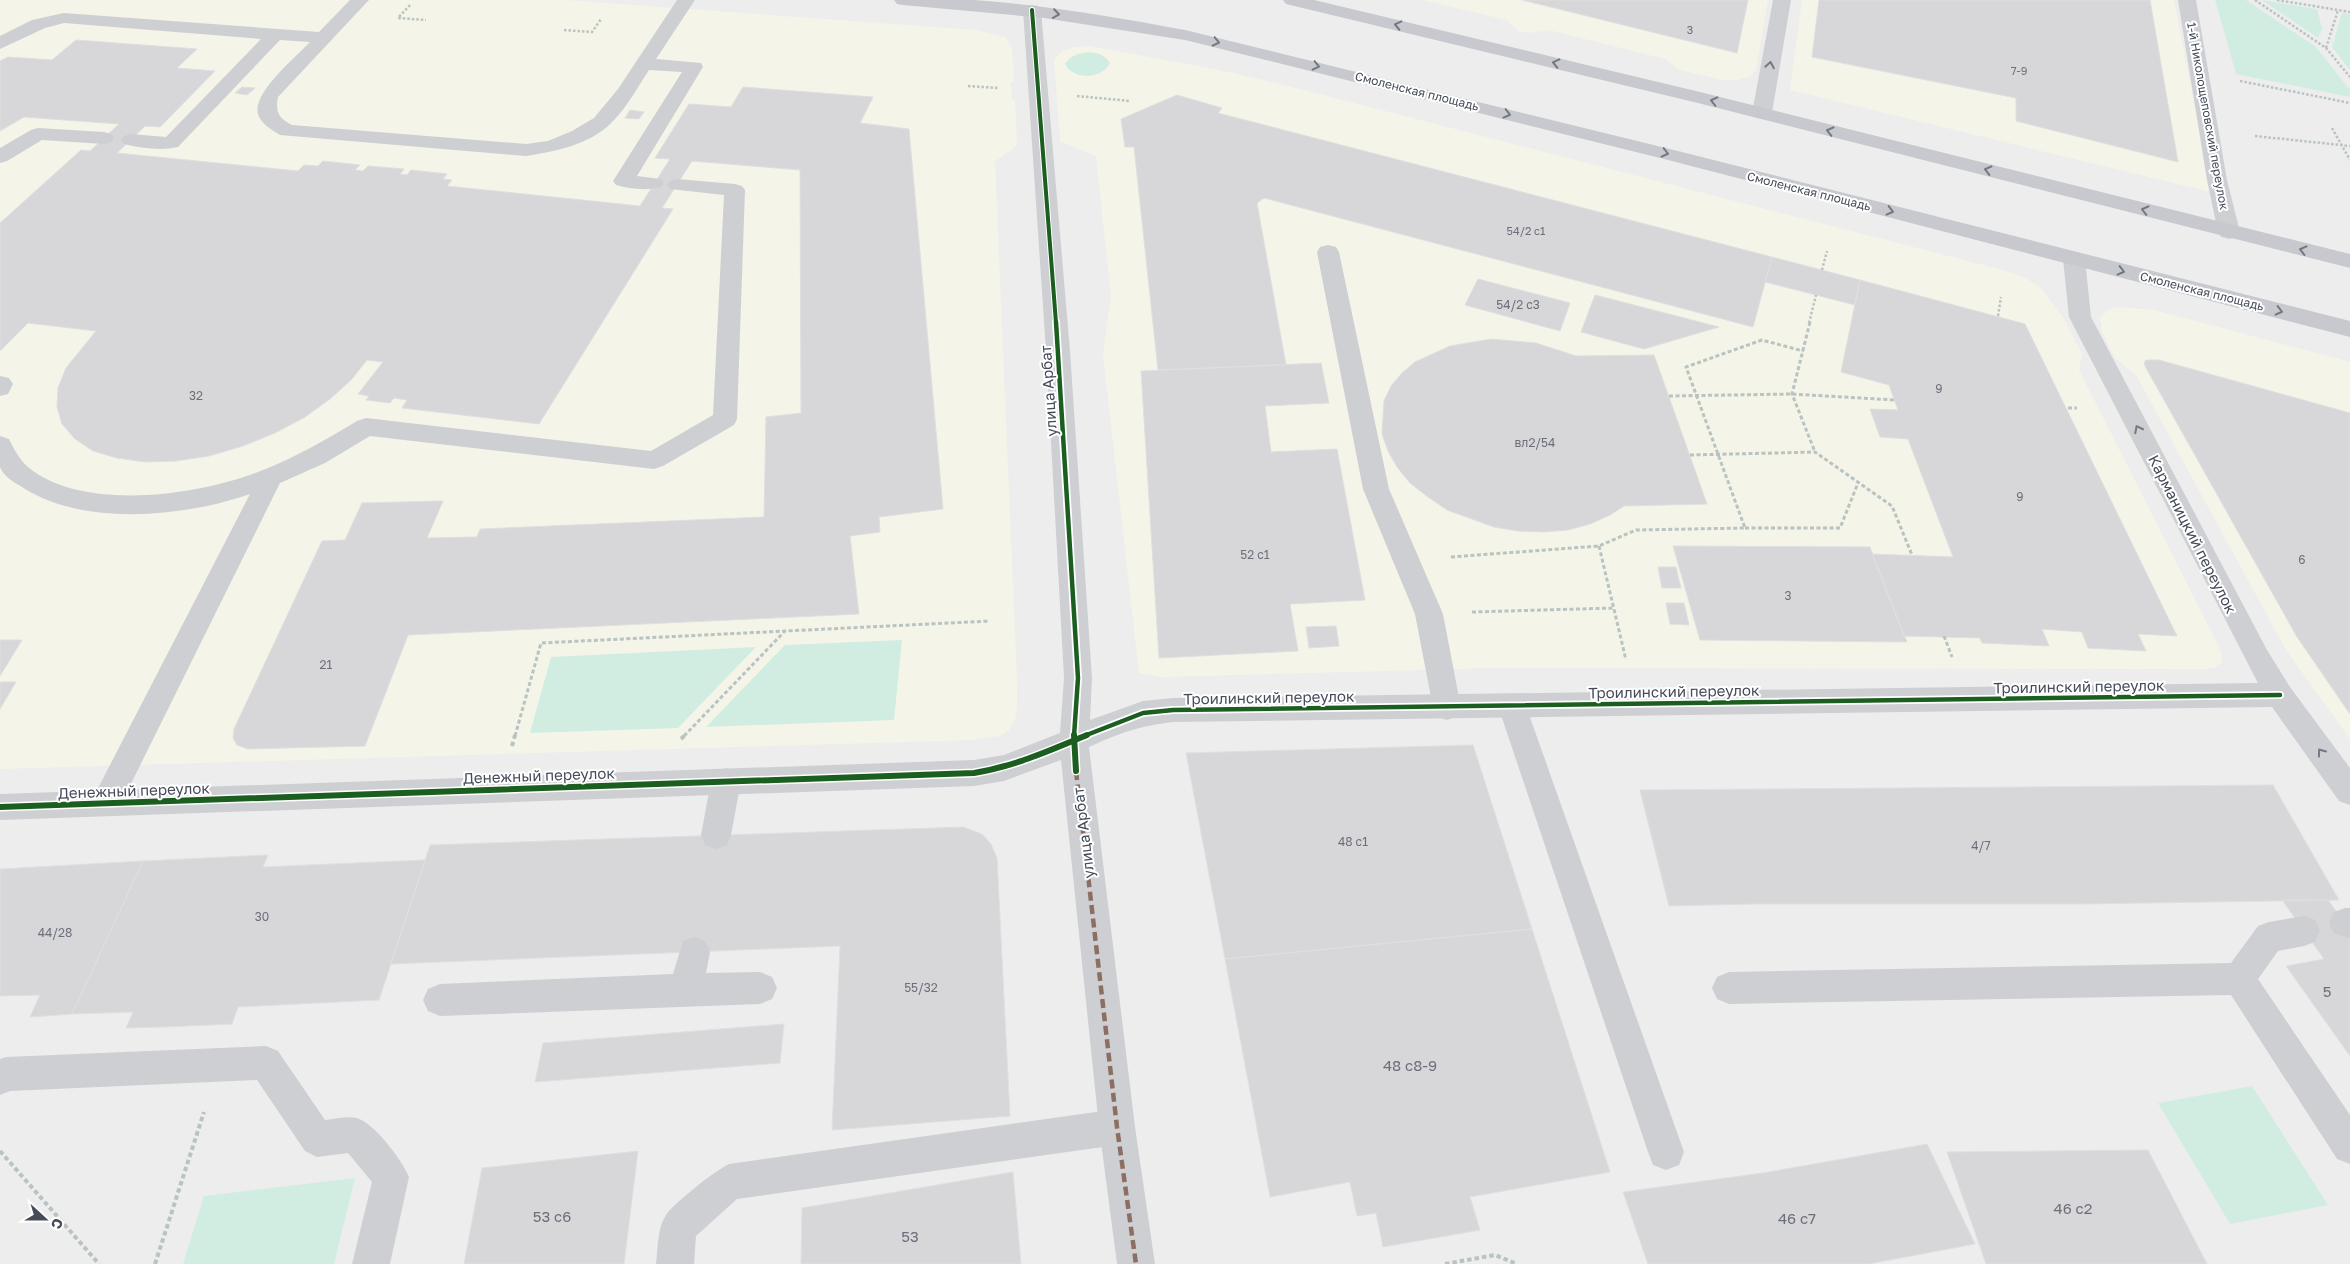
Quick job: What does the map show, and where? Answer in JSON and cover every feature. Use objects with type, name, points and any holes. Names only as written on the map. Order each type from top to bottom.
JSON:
[{"type":"main road","name":"Смоленская площадь","points":[[903,0],[1032,10],[1116,22],[1185,35],[1675,156],[2350,329]]},
{"type":"main road","points":[[1299,1],[1762,113],[2350,261]]},
{"type":"street","points":[[360,0],[269,96],[265,109],[271,121],[287,131],[526,150],[552,146],[579,135],[601,122],[626,92],[686,0]]},
{"type":"street","points":[[1762,113],[1782,0]]},
{"type":"street","name":"1-й Николощеповский переулок","points":[[2187,0],[2217,180],[2230,232]]},
{"type":"street","name":"улица Арбат","points":[[1032,10],[1058,351],[1078,678],[1075,756],[1117,1127],[1136,1264]]},
{"type":"street","points":[[0,43],[44,21],[64,18],[324,38]]},
{"type":"street","points":[[131,140],[171,143],[276,34]]},
{"type":"street","points":[[0,445],[3,454],[19,473],[42,488],[73,498],[108,504],[148,504],[190,500],[234,490],[271,477],[316,458],[366,427],[654,460],[725,419],[735,190],[622,181],[694,67],[644,64]]},
{"type":"street","points":[[0,157],[38,134],[104,138]]},
{"type":"street","points":[[1328,252],[1376,489],[1429,614],[1447,708]]},
{"type":"street","name":"Карманицкий переулок","points":[[2074,259],[2080,317],[2243,633],[2280,695],[2350,792]]},
{"type":"street","points":[[106,803],[271,477]]},
{"type":"street","name":"Троилинский переулок","points":[[1075,756],[1108,725],[1143,713],[1173,710],[1447,708],[2280,695]]},
{"type":"street","points":[[1512,706],[1666,1152]]},
{"type":"street","name":"Денежный переулок","points":[[0,807],[974,773],[1004,768],[1032,759],[1075,756]]},
{"type":"street","points":[[716,835],[726,781]]},
{"type":"street","points":[[2239,979],[2269,937],[2304,931]]},
{"type":"street","points":[[686,990],[694,952]]},
{"type":"street","points":[[1729,988],[2239,979]]},
{"type":"street","points":[[2239,979],[2350,1146]]},
{"type":"street","points":[[440,1000],[760,988]]},
{"type":"street","points":[[0,1078],[6,1074],[266,1063],[317,1139],[355,1135],[391,1177],[371,1264]]},
{"type":"street","points":[[676,1264],[679,1227],[729,1182],[1117,1127]]},
{"type":"path","points":[[2255,0],[2326,48],[2350,77]]},
{"type":"path","points":[[2277,0],[2350,12]]},
{"type":"path","points":[[410,5],[398,18],[426,20]]},
{"type":"path","points":[[2326,48],[2338,10]]},
{"type":"path","points":[[564,30],[592,32],[601,19]]},
{"type":"path","points":[[2238,80],[2350,103]]},
{"type":"path","points":[[968,86],[1003,89]]},
{"type":"path","points":[[1075,96],[1130,101]]},
{"type":"path","points":[[2332,128],[2350,160]]},
{"type":"path","points":[[2255,136],[2350,146]]},
{"type":"path","points":[[1822,270],[1827,251]]},
{"type":"path","points":[[1816,295],[1792,394],[1815,452],[1892,506],[1912,555]]},
{"type":"path","points":[[1998,316],[2001,297]]},
{"type":"path","points":[[1744,528],[1686,367],[1762,340],[1803,351]]},
{"type":"path","points":[[1669,396],[1792,394],[1895,400]]},
{"type":"path","points":[[2068,408],[2077,408]]},
{"type":"path","points":[[1690,455],[1815,452]]},
{"type":"path","points":[[1406,561],[1508,551],[1599,546],[1636,530],[1840,528],[1858,483]]},
{"type":"path","points":[[1599,546],[1626,660]]},
{"type":"path","points":[[1494,612],[1614,608]]},
{"type":"path","points":[[512,746],[541,643],[990,622]]},
{"type":"path","points":[[678,742],[784,631]]},
{"type":"path","points":[[1944,636],[1949,650]]},
{"type":"path","points":[[155,1264],[219,1065]]},
{"type":"path","points":[[0,1151],[99,1264]]},
{"type":"path","points":[[1445,1264],[1495,1255],[1517,1264]]},
{"type":"shaded area","points":[[0,0],[565,0],[976,30],[1005,37],[1012,48],[1014,81],[1011,82],[1012,100],[1015,100],[1017,146],[995,161],[1017,682],[1015,720],[1009,730],[1000,736],[973,740],[0,769]]},
{"type":"shaded area","points":[[1423,0],[1768,0],[1756,70],[1749,77],[1737,80],[1722,80],[1680,70],[1665,59],[1549,30],[1528,33],[1518,31],[1507,20]]},
{"type":"shaded area","points":[[1802,0],[2174,0],[2211,192],[1790,90]]},
{"type":"shaded area","points":[[1089,46],[1219,70],[1284,85],[2024,277],[2041,288],[2064,319],[2082,354],[2079,370],[2219,647],[2222,656],[2221,663],[2214,668],[2204,669],[1493,668],[1162,677],[1139,673],[1103,354],[1111,296],[1096,156],[1060,141],[1054,60],[1061,52],[1074,47]]},
{"type":"shaded area","points":[[2112,308],[2154,310],[2350,362],[2350,739],[2286,650],[2136,375],[2115,358],[2102,332],[2100,317]]},
{"type":"green space","points":[[2215,0],[2246,0],[2316,47],[2350,90],[2350,97],[2236,74]]},
{"type":"green space","points":[[2262,0],[2317,9],[2322,28],[2318,38]]},
{"type":"green space","points":[[2342,13],[2350,14],[2350,70],[2332,47]]},
{"type":"green space","points":[[1088,52],[1100,54],[1105,58],[1110,63],[1106,69],[1101,73],[1088,76],[1074,73],[1065,64],[1075,55]]},
{"type":"green space","points":[[902,640],[894,720],[706,727],[785,645]]},
{"type":"green space","points":[[756,647],[678,728],[530,733],[551,657]]},
{"type":"green space","points":[[2252,1086],[2328,1205],[2230,1224],[2158,1103]]},
{"type":"green space","points":[[355,1178],[334,1264],[183,1264],[204,1196]]},
{"type":"building","points":[[1522,0],[1748,0],[1737,53]]},
{"type":"building","points":[[1819,0],[2150,0],[2178,162],[2016,121],[2016,98],[1812,57]]},
{"type":"building","points":[[76,40],[197,49],[177,68],[215,71],[160,127],[145,126],[117,153],[298,171],[304,165],[318,166],[323,161],[360,165],[355,170],[363,171],[368,166],[404,169],[400,174],[407,175],[411,170],[447,174],[443,179],[452,180],[447,186],[640,206],[670,159],[655,158],[689,104],[731,107],[743,87],[873,97],[860,123],[909,129],[943,509],[879,517],[880,532],[850,536],[859,614],[408,635],[365,746],[248,749],[237,745],[233,738],[234,729],[322,541],[345,540],[362,503],[443,501],[427,538],[477,537],[480,529],[764,517],[766,417],[801,413],[800,170],[692,161],[662,208],[673,209],[539,424],[402,408],[407,400],[394,398],[390,403],[366,400],[369,396],[358,394],[383,362],[367,360],[351,380],[330,399],[305,417],[275,433],[243,446],[209,456],[176,461],[145,462],[117,458],[93,451],[75,439],[62,424],[57,407],[58,388],[66,368],[96,331],[28,323],[0,351],[0,223],[81,150],[90,151],[119,124],[24,117],[0,131],[0,61],[8,57],[52,60]]},
{"type":"building","points":[[242,87],[255,88],[247,95],[235,93]]},
{"type":"building","points":[[1177,95],[1222,108],[1218,113],[1772,257],[1753,327],[1264,198],[1257,203],[1286,365],[1158,370],[1134,147],[1125,147],[1121,119]]},
{"type":"building","points":[[630,110],[644,112],[639,119],[625,118]]},
{"type":"building","points":[[1772,257],[1860,280],[1855,305],[1765,282]]},
{"type":"building","points":[[1478,279],[1570,303],[1560,331],[1465,305]]},
{"type":"building","points":[[1860,280],[2025,324],[2177,636],[2138,634],[2146,651],[2088,648],[2082,632],[2042,629],[2049,646],[1982,643],[1980,638],[1904,636],[1872,554],[1953,557],[1908,439],[1880,437],[1870,409],[1898,410],[1889,385],[1841,372]]},
{"type":"building","points":[[1595,295],[1719,327],[1644,349],[1581,332]]},
{"type":"building","points":[[1491,339],[1536,343],[1576,356],[1654,355],[1707,504],[1624,506],[1590,524],[1568,530],[1543,532],[1518,531],[1494,527],[1447,510],[1428,497],[1410,483],[1397,467],[1388,451],[1382,434],[1384,401],[1391,386],[1415,362],[1450,346]]},
{"type":"building","points":[[2146,360],[2159,360],[2350,413],[2350,714],[2297,637],[2146,368],[2144,363]]},
{"type":"building","points":[[1321,363],[1329,403],[1265,406],[1271,452],[1337,449],[1365,600],[1290,604],[1298,651],[1159,658],[1141,371]]},
{"type":"building","points":[[1673,546],[1870,547],[1907,642],[1700,640]]},
{"type":"building","points":[[1658,567],[1676,567],[1681,588],[1662,588]]},
{"type":"building","points":[[1666,603],[1684,603],[1689,625],[1670,624]]},
{"type":"building","points":[[1336,626],[1339,646],[1309,648],[1306,627]]},
{"type":"building","points":[[0,640],[22,640],[0,676]]},
{"type":"building","points":[[0,682],[16,682],[0,709]]},
{"type":"building","points":[[1473,745],[1532,929],[1225,959],[1186,753]]},
{"type":"building","points":[[2273,785],[2339,900],[2082,904],[1751,904],[1669,906],[1640,790]]},
{"type":"building","points":[[963,827],[982,834],[991,844],[997,858],[1010,1116],[832,1130],[840,946],[391,964],[430,845]]},
{"type":"building","points":[[268,855],[263,867],[425,860],[379,1000],[238,1007],[232,1024],[126,1028],[133,1012],[72,1014],[143,861]]},
{"type":"building","points":[[143,861],[72,1014],[30,1017],[40,995],[0,996],[0,869]]},
{"type":"building","points":[[2282,900],[2328,900],[2350,930],[2350,1056],[2286,966],[2324,959]]},
{"type":"building","points":[[1532,929],[1610,1172],[1470,1197],[1480,1230],[1383,1247],[1376,1213],[1357,1216],[1350,1182],[1270,1197],[1225,959]]},
{"type":"building","points":[[784,1024],[780,1063],[535,1082],[543,1043]]},
{"type":"building","points":[[1927,1144],[1975,1244],[1868,1264],[1648,1264],[1623,1192],[1763,1173]]},
{"type":"building","points":[[2148,1150],[2207,1264],[1986,1264],[1947,1152]]},
{"type":"building","points":[[638,1151],[624,1264],[464,1264],[482,1168]]},
{"type":"building","points":[[1013,1172],[1021,1264],[801,1264],[802,1208]]},
{"type":"marked path","points":[[1076,771],[1117,1127],[1136,1264]]},
{"type":"cycle path","points":[[1032,10],[1058,351],[1078,678],[1074,741],[1076,771]]},
{"type":"cycle path","points":[[0,807],[974,773],[1004,768],[1032,759],[1108,725],[1143,713],[1173,710],[2280,695]]}]
